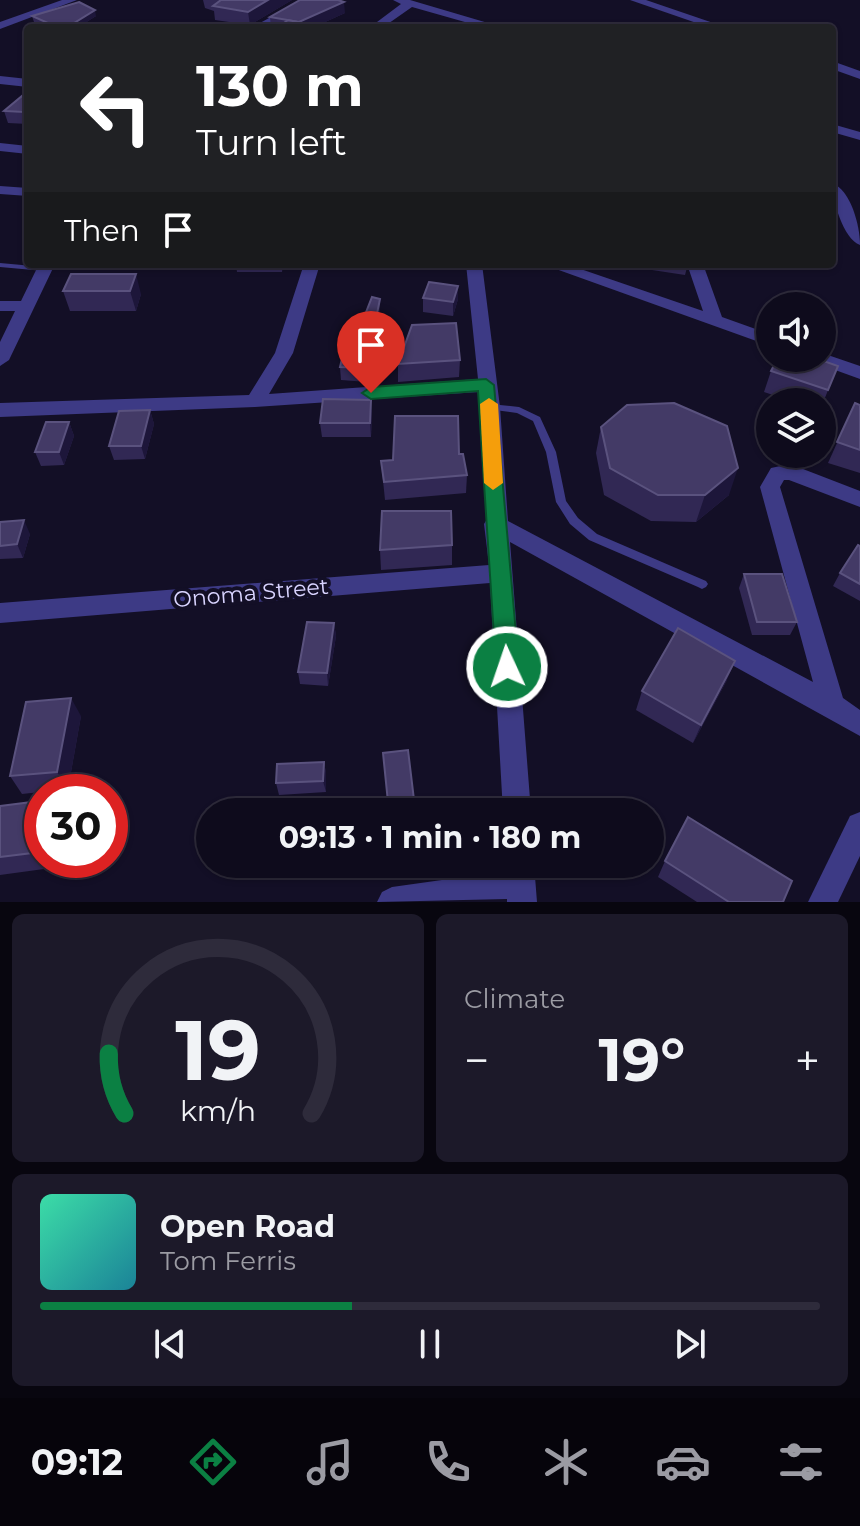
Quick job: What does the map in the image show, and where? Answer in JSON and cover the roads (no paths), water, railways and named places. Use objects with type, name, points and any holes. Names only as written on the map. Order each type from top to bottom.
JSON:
[{"type":"street","points":[[0,26],[72,0]]},
{"type":"street","points":[[265,24],[310,0]]},
{"type":"street","points":[[429,10],[447,0]]},
{"type":"street","points":[[635,0],[710,24]]},
{"type":"street","points":[[379,24],[404,2],[483,24]]},
{"type":"street","points":[[836,66],[860,75]]},
{"type":"street","points":[[0,80],[24,83]]},
{"type":"street","points":[[836,129],[860,136]]},
{"type":"street","points":[[0,147],[24,150]]},
{"type":"street","points":[[0,190],[24,192]]},
{"type":"street","points":[[836,195],[860,240]]},
{"type":"street","points":[[0,360],[44,268]]},
{"type":"street","points":[[255,401],[284,353],[311,268]]},
{"type":"street","points":[[474,268],[488,396],[495,524],[502,573],[516,798]]},
{"type":"street","points":[[562,268],[756,335]]},
{"type":"street","points":[[696,268],[714,319]]},
{"type":"street","points":[[0,306],[25,306]]},
{"type":"street","points":[[836,364],[860,373]]},
{"type":"street","points":[[0,410],[488,396]]},
{"type":"street","points":[[832,705],[770,487],[778,473],[790,472],[860,499]]},
{"type":"street","points":[[495,524],[832,705],[860,724]]},
{"type":"street","name":"Onoma Street","points":[[0,613],[502,573]]},
{"type":"street","points":[[823,902],[860,826]]},
{"type":"street","points":[[392,902],[521,883]]},
{"type":"lane","points":[[0,265],[24,266]]},
{"type":"lane","points":[[488,396],[537,419],[551,452],[561,502],[574,521],[593,537],[702,584]]}]
